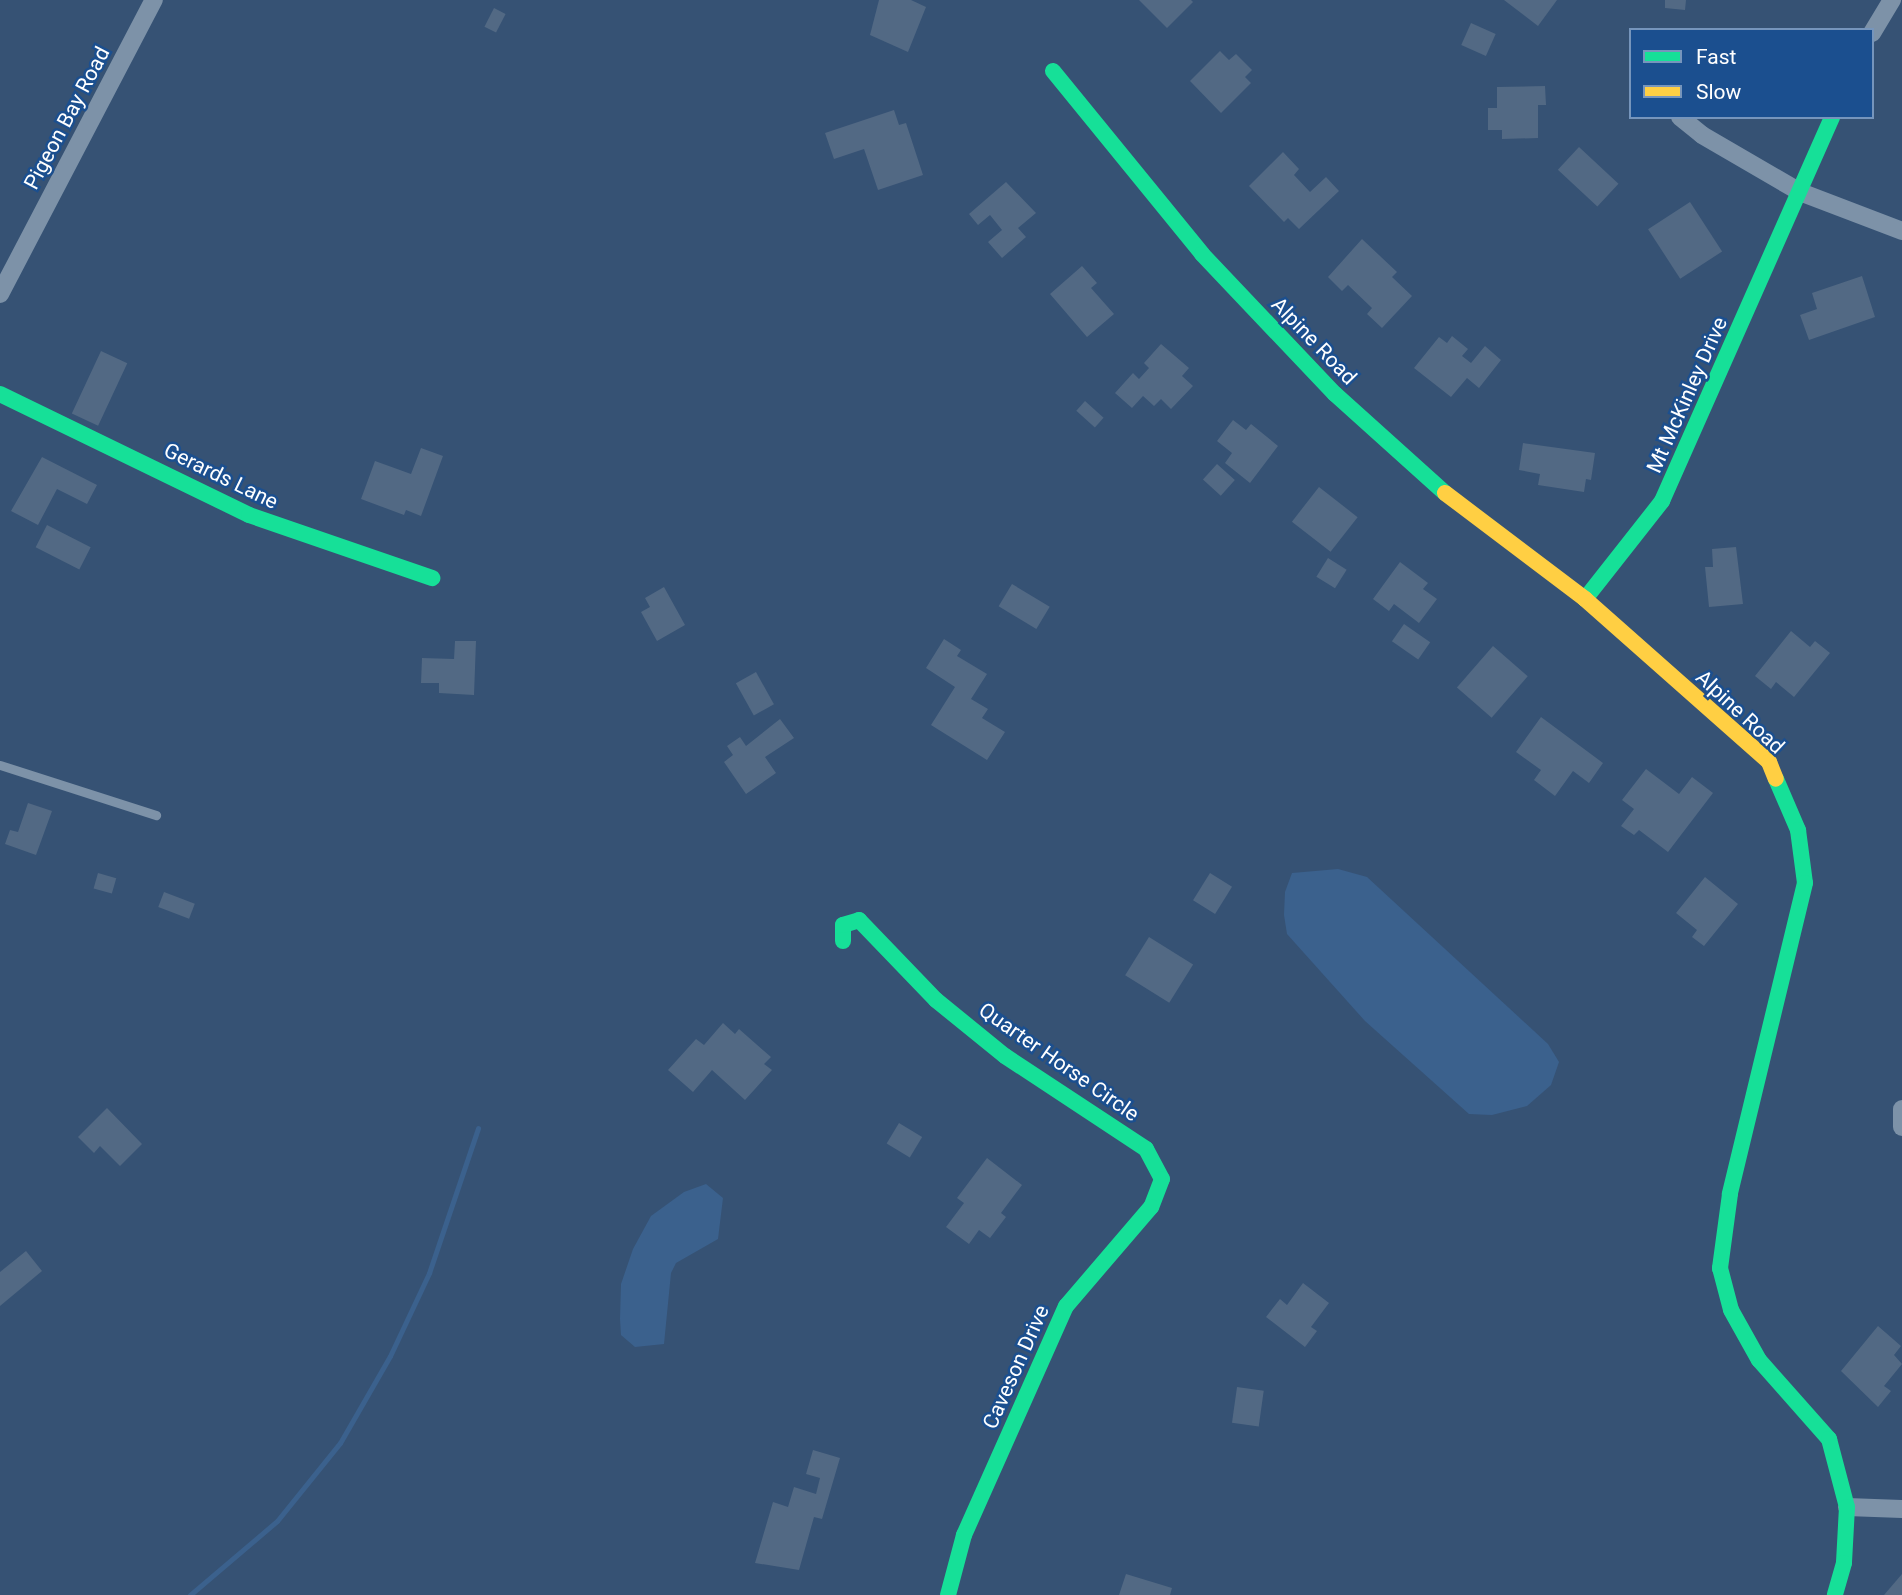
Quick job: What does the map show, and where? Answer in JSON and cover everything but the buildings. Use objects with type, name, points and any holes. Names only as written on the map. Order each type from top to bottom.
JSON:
[{"type":"street","name":"Pigeon Bay Road","points":[[0,294],[154,0]]},
{"type":"street","points":[[1874,30],[1892,0]]},
{"type":"street","name":"Alpine Road","points":[[1053,71],[1202,254],[1335,394],[1447,494],[1585,599],[1769,762],[1798,830],[1805,883],[1730,1194],[1720,1268],[1731,1310],[1759,1360],[1829,1439],[1847,1507],[1843,1563],[1835,1595]]},
{"type":"street","points":[[1682,119],[1702,135],[1800,192],[1902,231]]},
{"type":"street","name":"Mt McKinley Drive","points":[[1585,599],[1662,501],[1831,119]]},
{"type":"street","name":"Gerards Lane","points":[[0,394],[249,515],[432,578]]},
{"type":"street","name":"Quarter Horse Circle","points":[[843,941],[843,925],[859,920],[936,1000],[1005,1056],[1146,1149],[1162,1179]]},
{"type":"street","points":[[1902,1109],[1902,1127]]},
{"type":"street","name":"Caveson Drive","points":[[948,1595],[964,1535],[1066,1306],[1151,1207],[1162,1179]]},
{"type":"street","points":[[1847,1507],[1902,1510]]},
{"type":"lane","points":[[0,765],[156,815]]},
{"type":"water","points":[[1338,869],[1367,877],[1548,1044],[1559,1062],[1551,1085],[1527,1106],[1492,1115],[1469,1114],[1365,1021],[1287,934],[1285,892],[1292,873]]},
{"type":"water","points":[[706,1184],[723,1198],[718,1239],[676,1263],[671,1273],[664,1344],[635,1347],[621,1335],[620,1319],[621,1284],[633,1249],[651,1216],[684,1192]]},
{"type":"waterway","points":[[190,1595],[277,1521],[340,1443],[390,1356],[429,1273],[478,1128]]},
{"type":"traffic: fast","points":[[1053,71],[1202,254],[1335,394],[1445,493]]},
{"type":"traffic: fast","points":[[1585,599],[1662,501],[1831,119]]},
{"type":"traffic: fast","points":[[0,394],[249,515],[432,578]]},
{"type":"traffic: fast","points":[[1776,779],[1798,830],[1805,883],[1730,1194],[1720,1268],[1731,1310],[1759,1360],[1829,1439],[1847,1507],[1844,1563],[1835,1595]]},
{"type":"traffic: fast","points":[[843,941],[843,925],[859,920],[936,1000],[1005,1056],[1146,1149],[1162,1179],[1151,1207],[1066,1306],[964,1535],[948,1595]]},
{"type":"traffic: slow","points":[[1445,493],[1585,599],[1769,762],[1776,779]]}]
